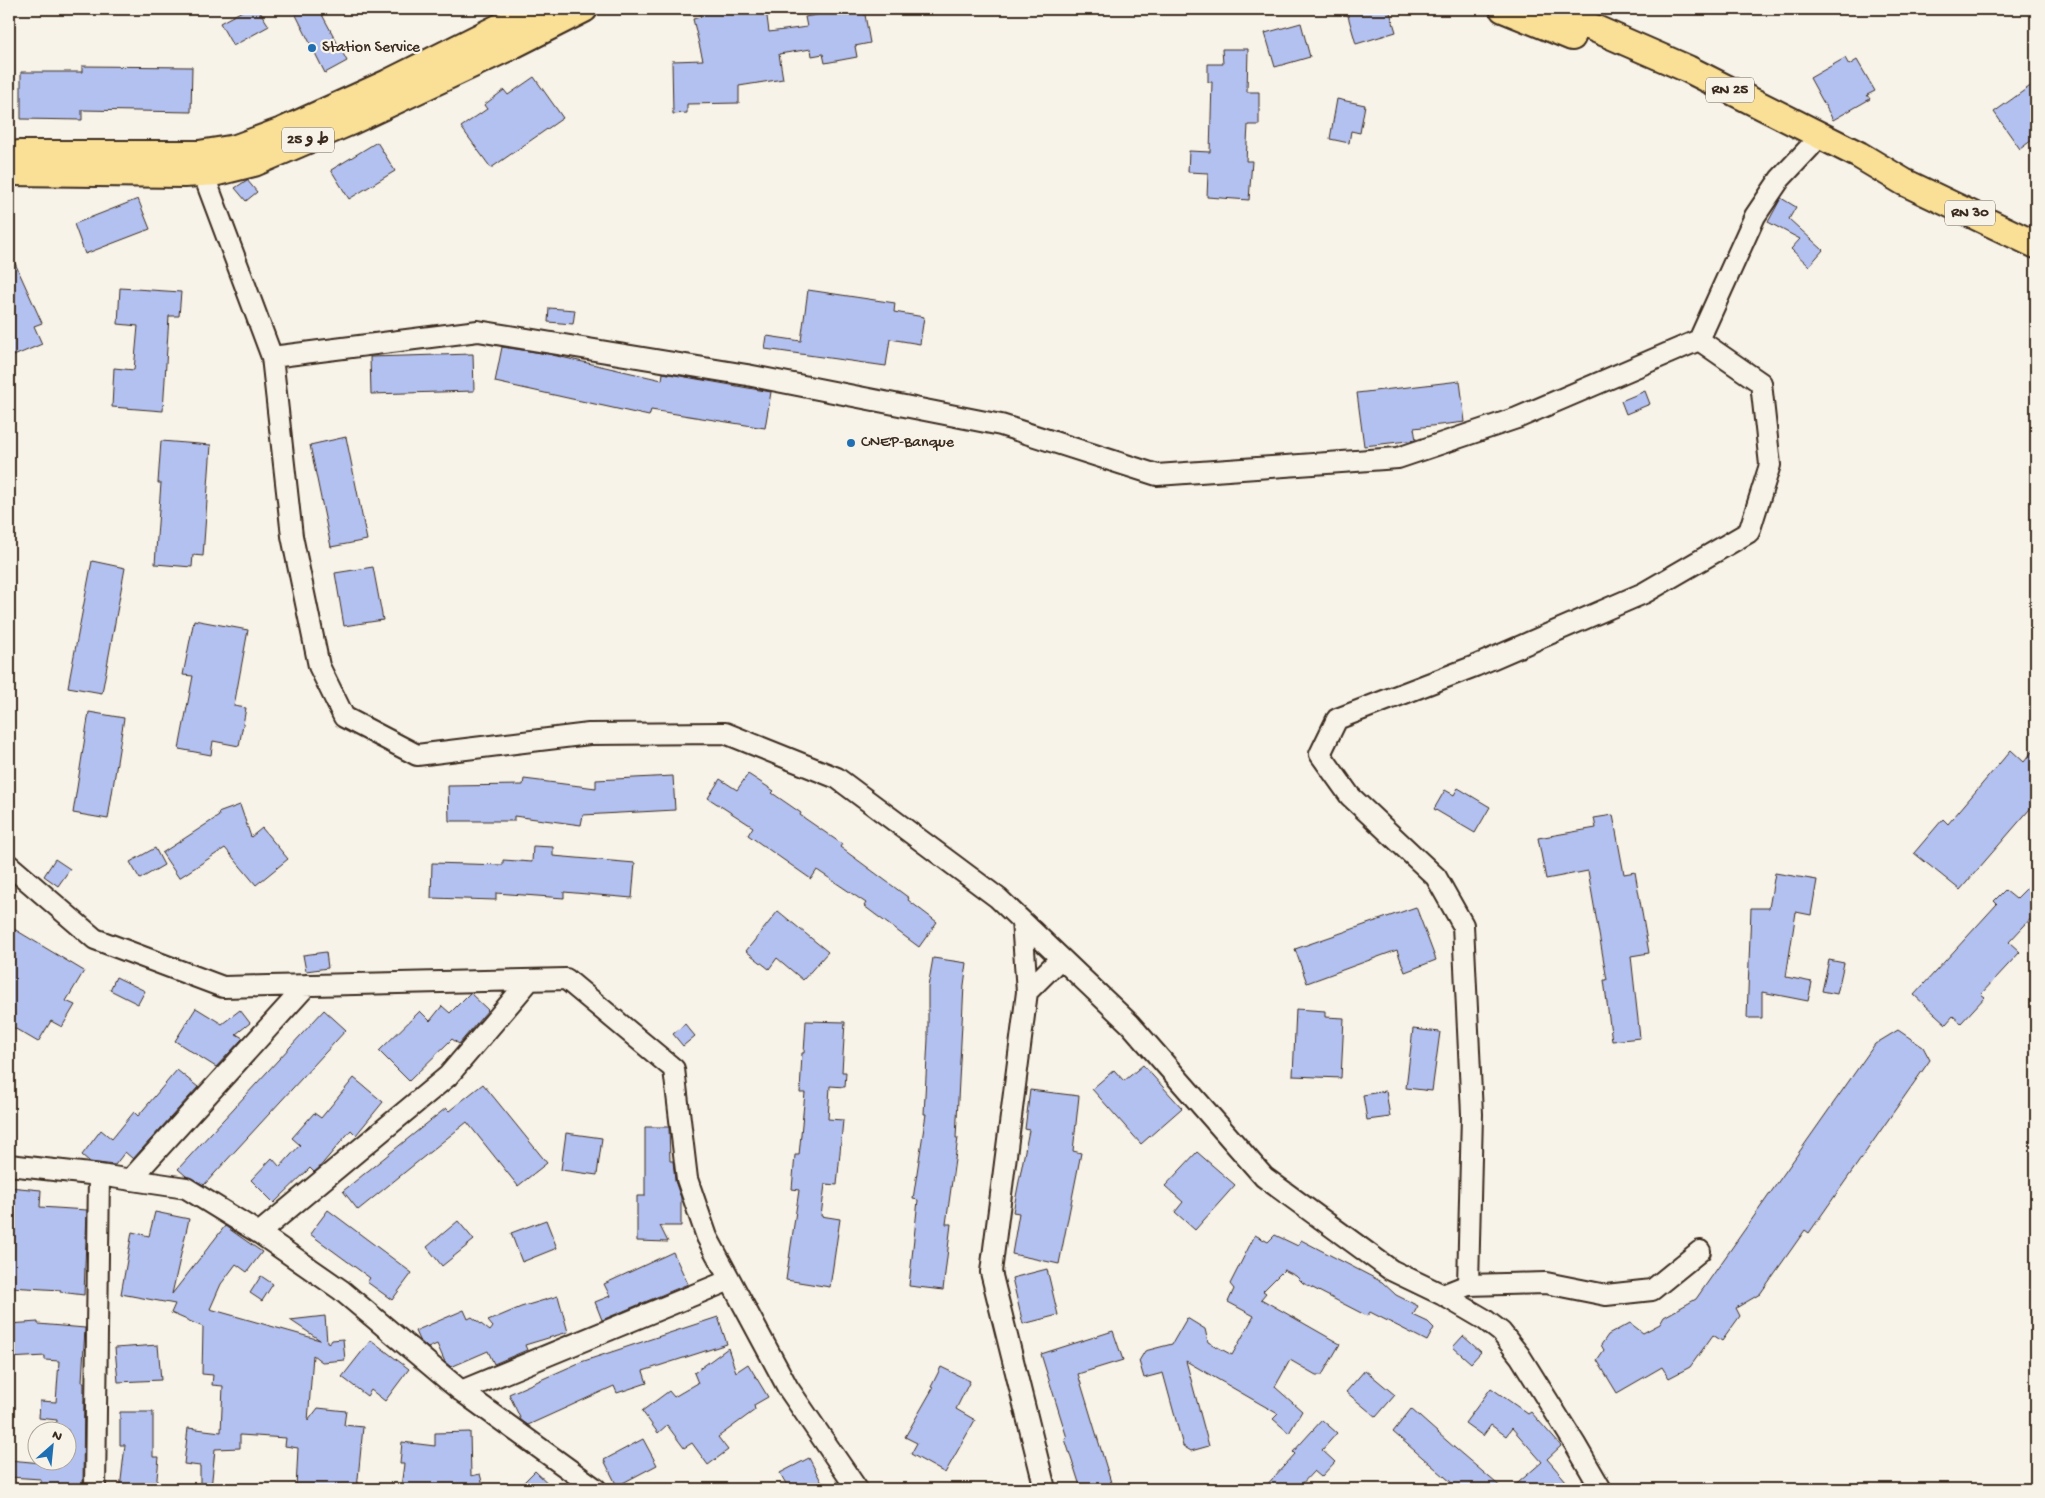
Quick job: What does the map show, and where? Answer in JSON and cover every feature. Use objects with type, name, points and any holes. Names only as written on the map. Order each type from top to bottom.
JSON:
[{"type":"main road","points":[[9,154],[200,154],[236,148],[282,130],[388,83],[536,9]]},
{"type":"main road","name":"ط و 25","points":[[9,172],[203,173],[218,172],[254,163],[352,121],[507,48],[584,9]]},
{"type":"main road","points":[[1503,9],[1679,84],[1811,146],[1879,175],[1904,182]]},
{"type":"main road","name":"RN 25","points":[[1550,9],[1688,70],[1860,155],[1904,182]]},
{"type":"main road","name":"RN 30","points":[[1904,182],[2036,245]]},
{"type":"street","points":[[272,357],[478,331],[747,375],[1002,425],[1157,475],[1398,458],[1517,418],[1698,340],[1756,216],[1780,179],[1811,146]]},
{"type":"street","points":[[203,173],[272,357],[292,536],[319,666],[344,718],[417,755],[589,734],[725,733],[837,778],[998,898],[1130,1024],[1264,1177],[1390,1270],[1443,1295],[1484,1318],[1501,1332],[1520,1356],[1576,1444],[1601,1489]]},
{"type":"street","points":[[1468,1285],[1472,1114],[1463,926],[1436,877],[1350,796],[1320,754],[1337,719],[1475,666],[1644,593],[1749,532],[1770,465],[1761,382],[1698,340]]},
{"type":"street","points":[[9,865],[95,939],[223,986],[566,979],[674,1069],[687,1180],[707,1237],[788,1388],[857,1489]]},
{"type":"street","points":[[1022,921],[1027,992],[991,1272],[1045,1489]]},
{"type":"street","points":[[1027,992],[1061,958]]},
{"type":"street","points":[[259,1233],[448,1076],[529,981]]},
{"type":"street","points":[[130,1180],[307,985]]},
{"type":"street","points":[[9,1165],[99,1175],[186,1188],[259,1233],[341,1290],[461,1391],[596,1489]]},
{"type":"street","points":[[95,1489],[99,1175]]},
{"type":"street","points":[[1443,1295],[1468,1285],[1546,1283],[1606,1296],[1652,1290],[1700,1251]]},
{"type":"street","points":[[461,1391],[730,1280]]},
{"type":"building","points":[[246,9],[258,9],[269,26],[233,46],[220,23]]},
{"type":"building","points":[[293,9],[319,9],[347,61],[325,73]]},
{"type":"building","points":[[697,9],[766,9],[769,32],[807,27],[805,17],[849,9],[864,9],[870,43],[855,46],[857,57],[825,63],[823,54],[812,56],[811,49],[779,54],[783,79],[739,86],[739,103],[687,104],[687,113],[673,114],[672,61],[703,60],[693,19],[701,17]]},
{"type":"building","points":[[1346,9],[1389,9],[1396,32],[1356,44]]},
{"type":"building","points":[[1301,23],[1310,57],[1275,67],[1265,33]]},
{"type":"building","points":[[1222,49],[1248,49],[1247,92],[1259,92],[1259,125],[1248,125],[1246,161],[1252,161],[1249,200],[1207,197],[1208,173],[1188,172],[1189,151],[1210,152],[1212,82],[1208,82],[1208,64],[1223,64]]},
{"type":"building","points":[[1845,58],[1849,65],[1857,60],[1875,91],[1867,95],[1870,99],[1833,120],[1810,78]]},
{"type":"building","points":[[82,66],[192,67],[191,112],[82,110],[82,120],[21,119],[21,72],[82,72]]},
{"type":"building","points":[[534,77],[563,118],[491,168],[461,127],[487,109],[484,105],[504,90],[508,95]]},
{"type":"building","points":[[2036,82],[2036,137],[2020,149],[1994,112]]},
{"type":"building","points":[[1337,99],[1365,105],[1360,133],[1351,131],[1349,143],[1330,139]]},
{"type":"building","points":[[377,142],[395,171],[349,199],[331,170]]},
{"type":"building","points":[[247,180],[257,192],[246,201],[235,188]]},
{"type":"building","points":[[1781,198],[1796,207],[1789,219],[1823,250],[1809,266],[1791,249],[1800,239],[1768,222]]},
{"type":"building","points":[[138,199],[150,229],[85,254],[74,224]]},
{"type":"building","points":[[9,250],[42,323],[34,326],[42,344],[9,358]]},
{"type":"building","points":[[120,288],[181,292],[179,316],[169,316],[163,411],[112,407],[114,368],[134,370],[138,326],[118,324]]},
{"type":"building","points":[[808,290],[895,303],[894,312],[924,317],[920,344],[890,339],[886,366],[765,349],[767,336],[801,341]]},
{"type":"building","points":[[549,308],[575,310],[573,324],[548,322]]},
{"type":"building","points":[[502,347],[548,354],[662,380],[663,373],[771,392],[765,428],[651,410],[649,416],[495,382]]},
{"type":"building","points":[[473,354],[474,391],[371,394],[370,357]]},
{"type":"building","points":[[1460,381],[1465,422],[1414,428],[1416,440],[1364,446],[1357,393]]},
{"type":"building","points":[[1645,391],[1650,404],[1626,414],[1621,401]]},
{"type":"building","points":[[346,437],[367,540],[331,547],[310,445]]},
{"type":"building","points":[[161,441],[211,445],[203,556],[193,555],[192,567],[155,564],[161,483],[158,483]]},
{"type":"building","points":[[92,561],[125,568],[102,693],[68,687]]},
{"type":"building","points":[[373,567],[383,620],[344,626],[335,573]]},
{"type":"building","points":[[194,620],[248,630],[234,706],[246,708],[239,746],[213,741],[211,755],[179,749],[193,676],[183,675]]},
{"type":"building","points":[[89,712],[124,718],[108,819],[73,813]]},
{"type":"building","points":[[2036,747],[2036,802],[1960,890],[1914,853],[1943,819],[1948,824],[2011,750],[2024,762]]},
{"type":"building","points":[[748,774],[774,791],[772,793],[801,813],[800,815],[842,844],[840,847],[909,898],[908,900],[937,922],[919,947],[864,906],[866,903],[817,870],[811,879],[748,835],[753,827],[708,798],[720,779],[737,790]]},
{"type":"building","points":[[673,776],[675,810],[583,815],[581,825],[514,816],[514,821],[449,821],[448,786],[523,785],[524,779],[596,788],[596,780]]},
{"type":"building","points":[[1458,788],[1490,807],[1475,833],[1434,809],[1445,790],[1454,795]]},
{"type":"building","points":[[240,805],[251,837],[262,828],[288,859],[256,885],[225,848],[179,878],[162,853],[219,816],[218,813]]},
{"type":"building","points":[[1613,815],[1624,874],[1635,872],[1649,953],[1631,956],[1640,1038],[1612,1041],[1604,980],[1607,980],[1588,871],[1546,879],[1538,838],[1596,828],[1594,818]]},
{"type":"building","points":[[533,846],[553,847],[553,856],[635,863],[632,898],[564,892],[564,898],[496,893],[496,900],[431,898],[432,863],[503,865],[503,860],[532,862]]},
{"type":"building","points":[[155,848],[164,865],[140,879],[130,862]]},
{"type":"building","points":[[55,859],[70,869],[58,886],[44,876]]},
{"type":"building","points":[[1775,873],[1817,880],[1811,915],[1796,912],[1786,977],[1812,982],[1808,1001],[1762,992],[1762,1018],[1747,1018],[1751,908],[1769,908]]},
{"type":"building","points":[[2036,879],[2036,913],[2009,942],[2020,952],[1981,994],[1985,997],[1961,1023],[1953,1016],[1946,1024],[1914,995],[1997,904],[1994,901],[2005,890],[2016,899]]},
{"type":"building","points":[[1416,907],[1436,960],[1405,972],[1397,950],[1307,983],[1295,949]]},
{"type":"building","points":[[778,911],[828,952],[803,980],[777,958],[769,969],[746,951]]},
{"type":"building","points":[[9,926],[84,971],[66,1001],[75,1005],[62,1027],[51,1021],[38,1042],[9,1025]]},
{"type":"building","points":[[326,952],[328,968],[306,971],[303,955]]},
{"type":"building","points":[[933,958],[967,963],[964,985],[956,1138],[958,1138],[946,1224],[951,1224],[943,1290],[909,1286],[918,1200],[913,1199],[926,1114],[924,1114],[928,1039],[928,987]]},
{"type":"building","points":[[1829,960],[1844,963],[1837,994],[1822,991]]},
{"type":"building","points":[[116,977],[145,991],[138,1004],[110,990]]},
{"type":"building","points":[[470,993],[488,1010],[459,1044],[452,1039],[409,1081],[379,1051],[420,1011],[430,1021],[442,1006],[450,1013]]},
{"type":"building","points":[[196,1008],[222,1024],[240,1010],[250,1023],[236,1034],[243,1038],[216,1067],[175,1041]]},
{"type":"building","points":[[1296,1009],[1325,1011],[1325,1017],[1344,1018],[1341,1078],[1293,1076]]},
{"type":"building","points":[[324,1010],[346,1030],[204,1185],[186,1176],[178,1169]]},
{"type":"building","points":[[806,1021],[845,1022],[842,1072],[846,1072],[845,1087],[830,1086],[828,1119],[843,1120],[837,1185],[825,1184],[821,1216],[840,1219],[830,1287],[786,1280],[799,1190],[792,1189],[795,1155],[799,1155],[805,1093],[800,1093]]},
{"type":"building","points":[[685,1024],[695,1036],[683,1046],[673,1034]]},
{"type":"building","points":[[1413,1029],[1440,1032],[1432,1091],[1406,1088]]},
{"type":"building","points":[[1898,1030],[1923,1047],[1930,1060],[1809,1233],[1805,1230],[1760,1294],[1736,1308],[1740,1316],[1722,1341],[1713,1335],[1690,1367],[1669,1378],[1662,1367],[1617,1393],[1597,1360],[1604,1350],[1601,1345],[1608,1335],[1630,1323],[1643,1333],[1660,1324],[1664,1317],[1696,1299],[1875,1044]]},
{"type":"building","points":[[1143,1065],[1182,1108],[1141,1144],[1092,1089],[1114,1070],[1124,1081]]},
{"type":"building","points":[[177,1070],[198,1087],[133,1159],[125,1152],[115,1165],[90,1162],[82,1155],[101,1130],[112,1139],[134,1112],[138,1116]]},
{"type":"building","points":[[354,1078],[383,1102],[356,1135],[351,1130],[318,1169],[314,1172],[310,1168],[274,1203],[251,1180],[272,1158],[280,1167],[300,1145],[292,1138],[314,1113],[321,1118]]},
{"type":"building","points":[[483,1084],[547,1163],[518,1186],[467,1122],[358,1210],[343,1191],[446,1108],[449,1111]]},
{"type":"building","points":[[1030,1090],[1079,1096],[1073,1151],[1081,1153],[1059,1264],[1012,1254],[1019,1213],[1013,1212],[1029,1130],[1025,1129]]},
{"type":"building","points":[[1386,1091],[1390,1117],[1367,1120],[1363,1095]]},
{"type":"building","points":[[645,1127],[669,1127],[670,1161],[673,1161],[675,1181],[681,1198],[681,1226],[660,1226],[668,1242],[637,1241],[637,1196],[645,1196]]},
{"type":"building","points":[[566,1133],[602,1138],[597,1175],[561,1170]]},
{"type":"building","points":[[1197,1152],[1235,1185],[1195,1230],[1175,1212],[1183,1202],[1165,1186]]},
{"type":"building","points":[[9,1187],[41,1190],[40,1207],[87,1210],[84,1295],[60,1292],[61,1290],[9,1287]]},
{"type":"building","points":[[328,1210],[412,1273],[392,1300],[367,1282],[370,1278],[310,1234]]},
{"type":"building","points":[[155,1212],[189,1219],[172,1294],[225,1226],[262,1252],[247,1272],[236,1264],[221,1284],[210,1309],[320,1340],[290,1320],[325,1316],[327,1342],[330,1343],[332,1340],[343,1339],[345,1360],[322,1362],[313,1355],[308,1421],[318,1408],[346,1411],[344,1425],[363,1427],[357,1489],[296,1489],[298,1448],[285,1446],[286,1438],[240,1435],[240,1448],[215,1449],[211,1489],[200,1489],[200,1466],[184,1464],[188,1428],[221,1432],[223,1386],[212,1385],[213,1375],[202,1374],[203,1327],[171,1313],[175,1304],[121,1294],[132,1232],[149,1236]]},
{"type":"building","points":[[546,1220],[557,1248],[522,1262],[511,1233]]},
{"type":"building","points":[[458,1221],[474,1240],[442,1266],[427,1247]]},
{"type":"building","points":[[1255,1235],[1268,1242],[1275,1235],[1298,1246],[1301,1240],[1382,1282],[1396,1295],[1418,1306],[1413,1315],[1428,1322],[1434,1328],[1427,1341],[1370,1312],[1367,1316],[1303,1283],[1296,1276],[1284,1270],[1263,1291],[1266,1293],[1261,1299],[1340,1344],[1322,1375],[1316,1375],[1290,1360],[1275,1387],[1302,1411],[1289,1433],[1273,1419],[1278,1414],[1186,1361],[1209,1446],[1191,1451],[1183,1446],[1163,1373],[1144,1378],[1139,1361],[1145,1351],[1172,1344],[1187,1318],[1205,1329],[1208,1342],[1232,1355],[1254,1316],[1228,1302],[1234,1289],[1230,1284]]},
{"type":"building","points":[[673,1252],[688,1284],[602,1320],[595,1302],[610,1296],[604,1284]]},
{"type":"building","points":[[1047,1269],[1058,1315],[1023,1324],[1012,1278]]},
{"type":"building","points":[[261,1276],[273,1284],[262,1301],[250,1293]]},
{"type":"building","points":[[558,1296],[568,1332],[525,1345],[527,1350],[494,1364],[488,1351],[451,1367],[445,1362],[437,1344],[428,1348],[419,1340],[415,1331],[464,1310],[468,1319],[472,1317],[490,1331],[493,1327],[488,1321],[521,1307]]},
{"type":"building","points":[[718,1317],[727,1344],[643,1371],[647,1383],[617,1393],[614,1386],[528,1425],[521,1420],[509,1394],[581,1362]]},
{"type":"building","points":[[38,1322],[38,1324],[85,1328],[82,1382],[84,1382],[83,1489],[41,1489],[41,1479],[9,1477],[9,1460],[28,1462],[28,1470],[78,1470],[78,1420],[39,1418],[40,1401],[56,1402],[59,1361],[45,1360],[45,1356],[9,1358],[9,1324]]},
{"type":"building","points":[[1113,1331],[1123,1360],[1078,1374],[1113,1489],[1081,1489],[1041,1354]]},
{"type":"building","points":[[1463,1336],[1481,1352],[1471,1363],[1453,1347]]},
{"type":"building","points":[[371,1340],[409,1369],[385,1401],[371,1390],[367,1396],[342,1377]]},
{"type":"building","points":[[158,1345],[161,1380],[118,1382],[115,1348]]},
{"type":"building","points":[[728,1348],[736,1372],[748,1364],[768,1397],[754,1405],[755,1410],[718,1437],[728,1450],[708,1465],[692,1443],[684,1448],[667,1425],[658,1433],[642,1411],[669,1391],[674,1397],[698,1383],[694,1373]]},
{"type":"building","points":[[941,1367],[970,1381],[956,1409],[975,1420],[945,1473],[911,1454],[917,1443],[905,1437],[933,1388],[931,1387]]},
{"type":"building","points":[[1365,1370],[1395,1395],[1376,1417],[1346,1392]]},
{"type":"building","points":[[1491,1388],[1528,1414],[1531,1412],[1561,1446],[1547,1459],[1573,1489],[1511,1489],[1542,1462],[1512,1428],[1506,1436],[1491,1425],[1483,1436],[1465,1423]]},
{"type":"building","points":[[1411,1409],[1503,1489],[1459,1489],[1393,1432]]},
{"type":"building","points":[[120,1412],[153,1412],[153,1457],[159,1457],[156,1489],[120,1489],[125,1445],[120,1445]]},
{"type":"building","points":[[1322,1420],[1337,1433],[1322,1450],[1335,1462],[1321,1477],[1314,1471],[1297,1489],[1263,1489],[1295,1454],[1293,1452]]},
{"type":"building","points":[[470,1432],[471,1476],[480,1474],[484,1489],[414,1489],[401,1487],[404,1464],[400,1464],[402,1442],[435,1446],[435,1433]]},
{"type":"building","points":[[643,1439],[657,1465],[617,1486],[604,1460]]},
{"type":"building","points":[[809,1458],[823,1485],[816,1489],[789,1489],[780,1473]]},
{"type":"building","points":[[535,1471],[554,1489],[517,1489]]},
{"type":"place","name":"Station Service","points":[[312,48]]},
{"type":"place","name":"CNEP-Banque","points":[[851,443]]}]
